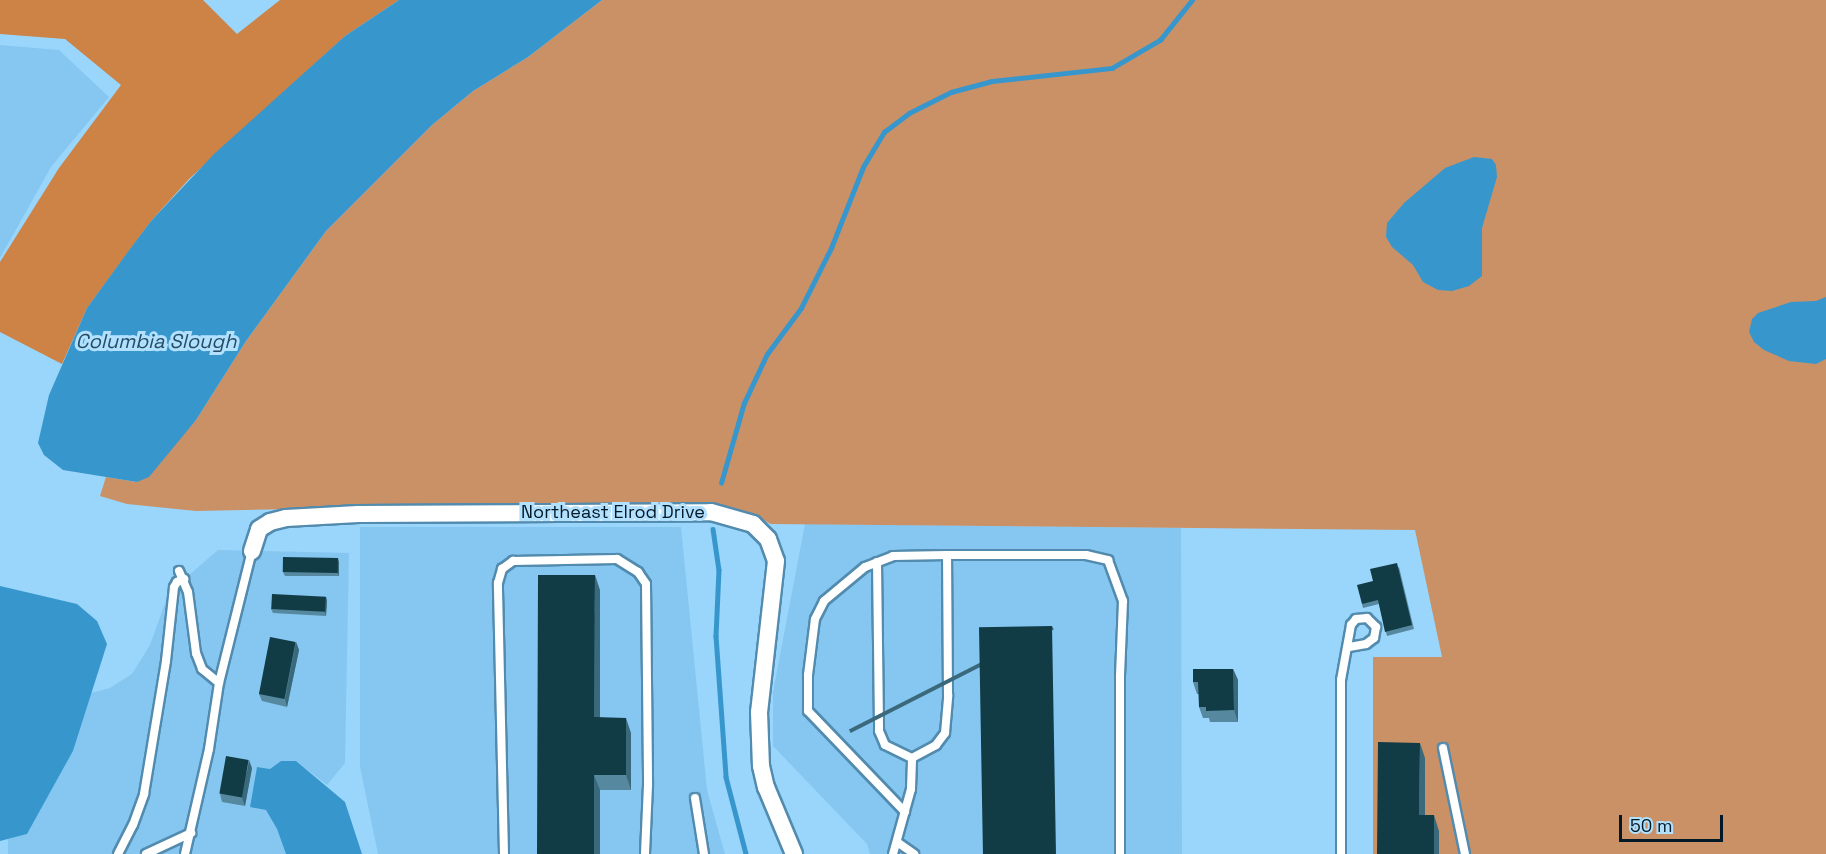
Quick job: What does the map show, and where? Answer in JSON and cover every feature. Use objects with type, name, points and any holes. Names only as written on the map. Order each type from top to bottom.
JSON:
[{"type":"street","name":"Northeast Elrod Drive","points":[[252,551],[259,529],[270,522],[286,518],[357,513],[692,511],[711,512],[753,524],[768,539],[776,561],[759,712],[761,766],[766,787],[794,854]]},
{"type":"lane","points":[[185,854],[219,683],[252,551]]},
{"type":"lane","points":[[912,758],[936,745],[945,733],[948,695],[947,555]]},
{"type":"lane","points":[[905,812],[808,711],[808,675],[815,619],[824,601],[864,567],[892,556],[1086,555],[1108,560],[1123,601],[1120,676],[1120,854]]},
{"type":"lane","points":[[504,854],[498,583],[502,569],[513,561],[617,559],[638,572],[646,584],[648,785],[645,854]]},
{"type":"lane","points":[[877,562],[879,731],[885,745],[912,758]]},
{"type":"lane","points":[[180,571],[184,579],[196,653],[202,669],[219,683]]},
{"type":"lane","points":[[117,854],[134,825],[144,794],[166,661],[174,587],[177,582],[184,579]]},
{"type":"lane","points":[[1341,854],[1341,680],[1349,646]]},
{"type":"lane","points":[[1443,748],[1465,854]]},
{"type":"lane","points":[[892,854],[911,789],[912,758]]},
{"type":"lane","points":[[695,798],[704,854]]},
{"type":"lane","points":[[146,854],[191,833]]},
{"type":"lane","points":[[897,842],[914,854]]},
{"type":"shaded area","points":[[0,0],[203,0],[237,34],[280,0],[399,0],[345,36],[189,179],[151,221],[87,308],[62,364],[0,332],[0,262],[59,168],[121,85],[65,39],[0,34]]},
{"type":"shaded area","points":[[602,0],[1826,0],[1826,854],[1373,854],[1373,657],[1442,657],[1415,530],[771,524],[751,514],[712,506],[539,504],[196,511],[127,504],[100,496],[106,477],[137,482],[196,420],[246,341],[326,231],[432,125],[473,91],[528,57]]},
{"type":"shaded area","points":[[0,45],[59,50],[109,97],[51,167],[0,258]]},
{"type":"shaded area","points":[[805,524],[1181,528],[1182,854],[870,854],[867,844],[773,746],[773,692]]},
{"type":"shaded area","points":[[360,527],[681,527],[707,790],[725,854],[378,854],[360,767]]},
{"type":"shaded area","points":[[218,550],[349,553],[345,763],[327,785],[296,761],[281,761],[270,769],[257,768],[266,810],[277,829],[286,854],[8,854],[8,839],[27,834],[73,751],[91,693],[110,688],[132,674],[150,645],[173,581],[188,576]]},
{"type":"water","name":"Columbia Slough","points":[[399,0],[602,0],[528,57],[473,91],[432,125],[326,231],[246,341],[196,420],[149,477],[137,482],[63,470],[44,455],[38,443],[49,395],[87,308],[151,221],[214,154],[345,36]]},
{"type":"water","points":[[1474,157],[1492,159],[1496,165],[1497,177],[1482,228],[1482,276],[1469,286],[1452,291],[1438,290],[1423,282],[1413,265],[1392,247],[1386,237],[1387,223],[1404,203],[1445,168]]},
{"type":"water","points":[[1826,297],[1826,359],[1816,364],[1789,361],[1764,350],[1754,342],[1749,332],[1752,319],[1758,313],[1791,302],[1816,301]]},
{"type":"water","points":[[0,586],[77,604],[97,621],[107,644],[73,751],[27,834],[0,841]]},
{"type":"water","points":[[281,761],[296,761],[345,802],[362,854],[286,854],[277,829],[266,810],[250,807],[257,767],[270,769]]},
{"type":"building","points":[[283,557],[338,558],[338,573],[283,572]]},
{"type":"building","points":[[1397,563],[1412,625],[1385,632],[1378,600],[1362,604],[1357,585],[1373,581],[1370,569]]},
{"type":"building","points":[[538,575],[595,575],[594,717],[626,718],[626,775],[594,775],[594,854],[537,854]]},
{"type":"building","points":[[272,594],[326,597],[325,612],[271,609]]},
{"type":"building","points":[[1052,626],[1056,854],[983,854],[979,627]]},
{"type":"building","points":[[270,637],[296,642],[284,699],[259,694]]},
{"type":"building","points":[[1193,669],[1233,669],[1234,710],[1206,711],[1206,707],[1199,707],[1198,682],[1193,682]]},
{"type":"building","points":[[1378,742],[1420,743],[1419,815],[1434,815],[1434,854],[1377,854]]},
{"type":"building","points":[[226,756],[249,760],[242,797],[219,793]]},
{"type":"waterway","points":[[721,483],[744,403],[767,354],[801,308],[831,248],[863,167],[884,132],[909,113],[951,92],[992,81],[1112,68],[1160,40],[1192,0]]},
{"type":"waterway","points":[[713,529],[719,570],[716,636],[726,777],[746,854]]}]
